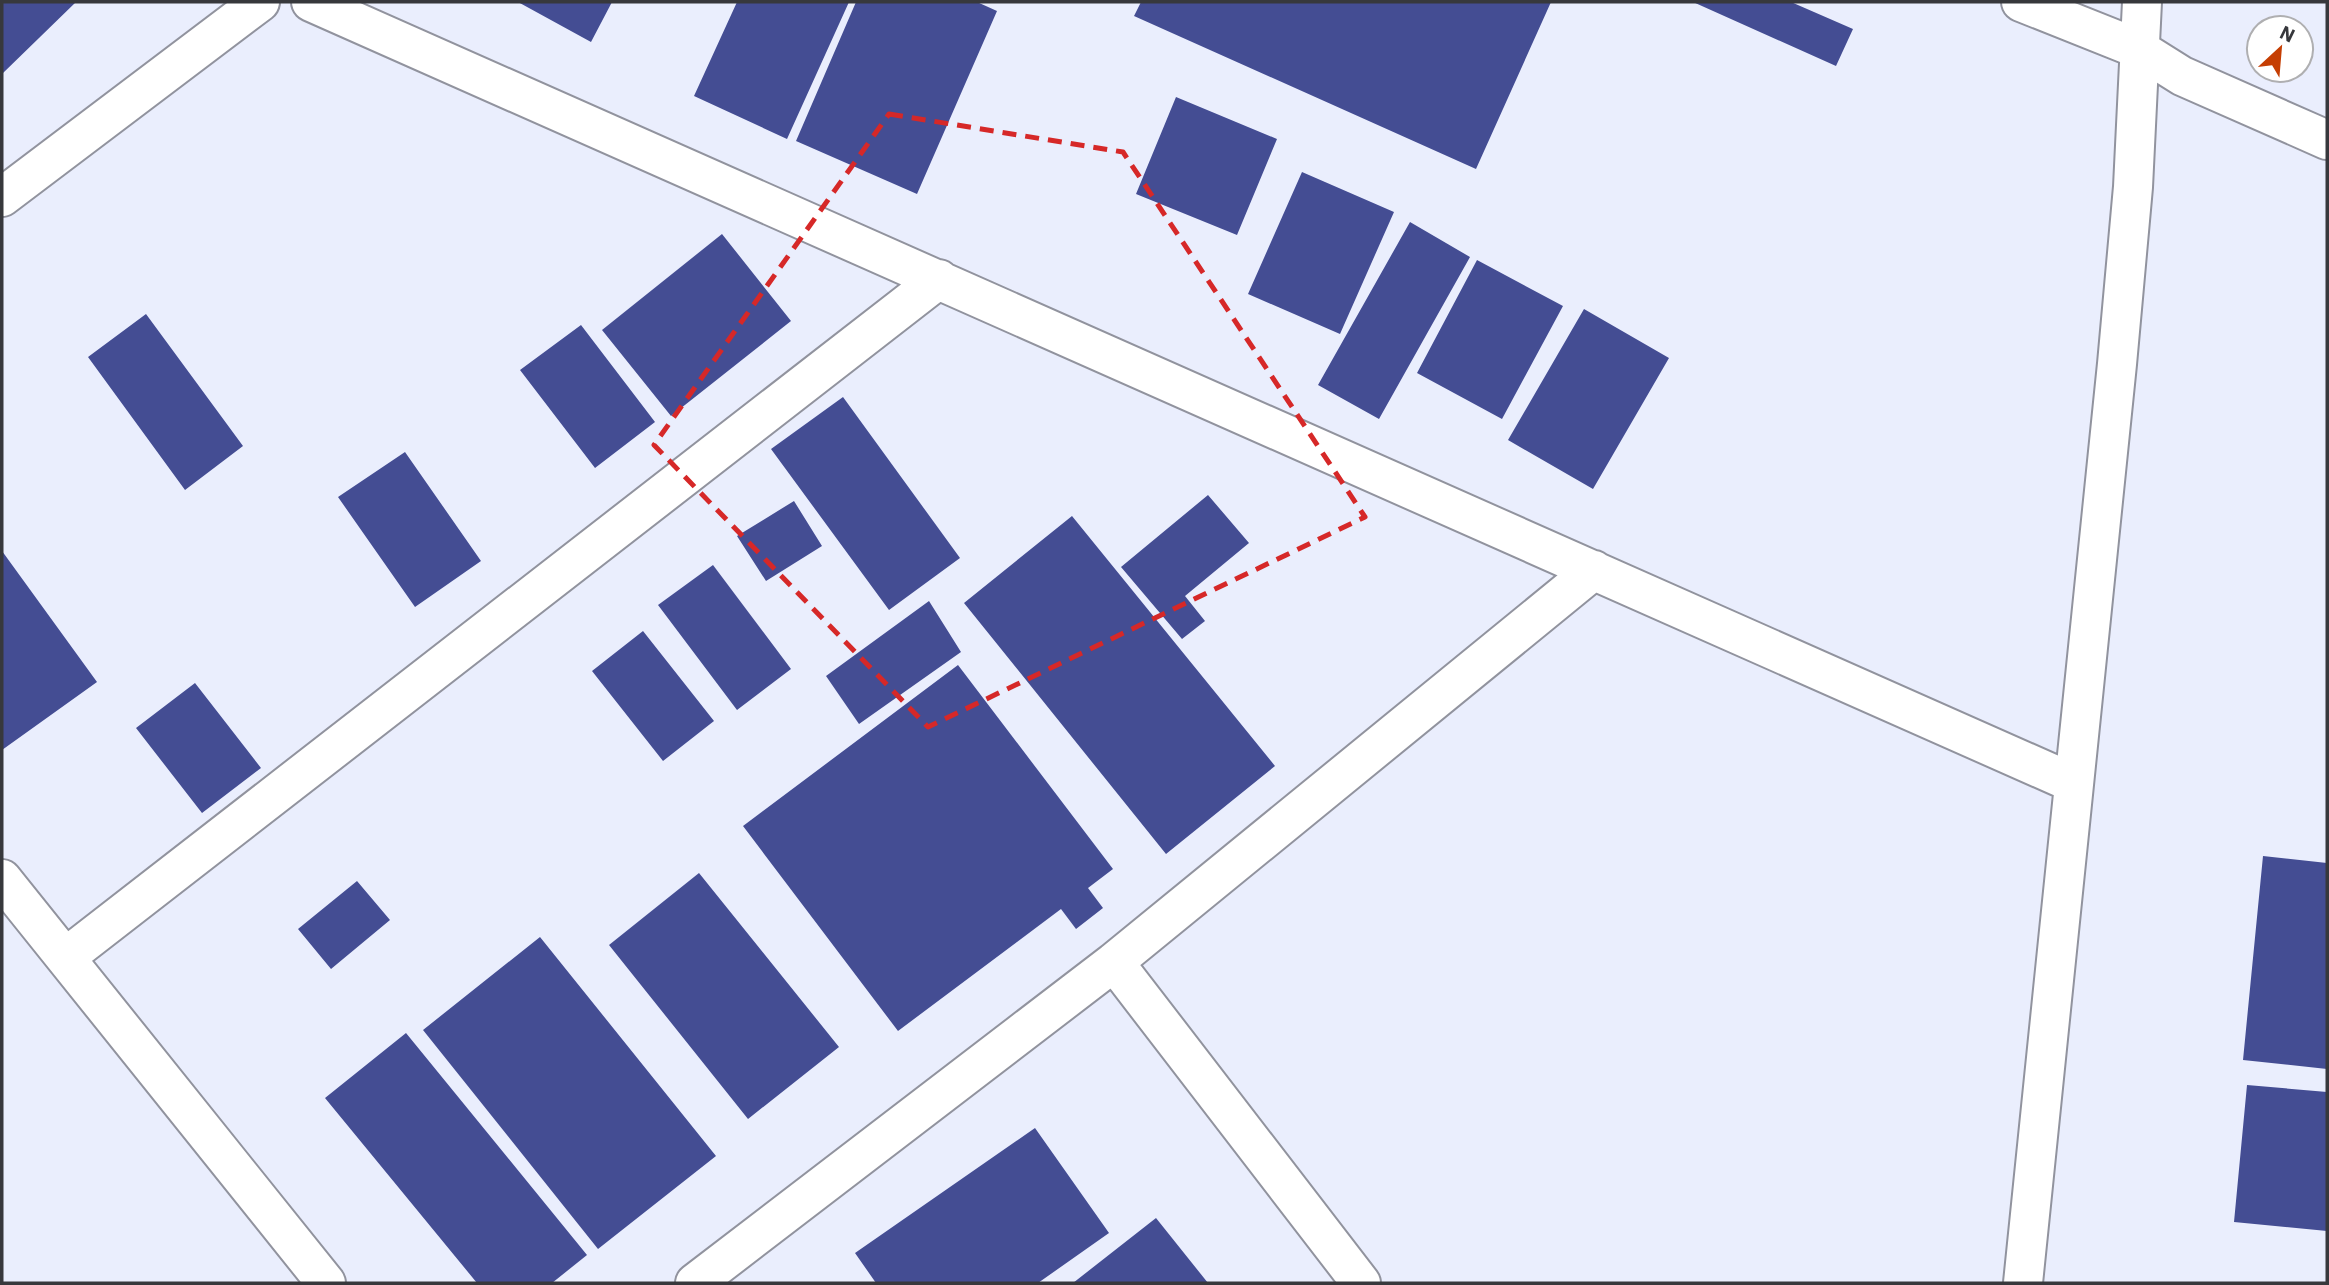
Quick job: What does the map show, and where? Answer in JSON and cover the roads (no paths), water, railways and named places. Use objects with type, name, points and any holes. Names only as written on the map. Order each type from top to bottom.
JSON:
[{"type":"street","points":[[2,197],[260,2]]},
{"type":"street","points":[[311,2],[2073,783]]},
{"type":"street","points":[[2021,2],[2139,49],[2182,76],[2327,140]]},
{"type":"street","points":[[2024,1283],[2128,241],[2142,2]]},
{"type":"street","points":[[66,957],[939,279]]},
{"type":"street","points":[[695,1283],[1114,962],[1594,570]]},
{"type":"street","points":[[2,879],[326,1283]]},
{"type":"street","points":[[1114,962],[1361,1283]]}]
